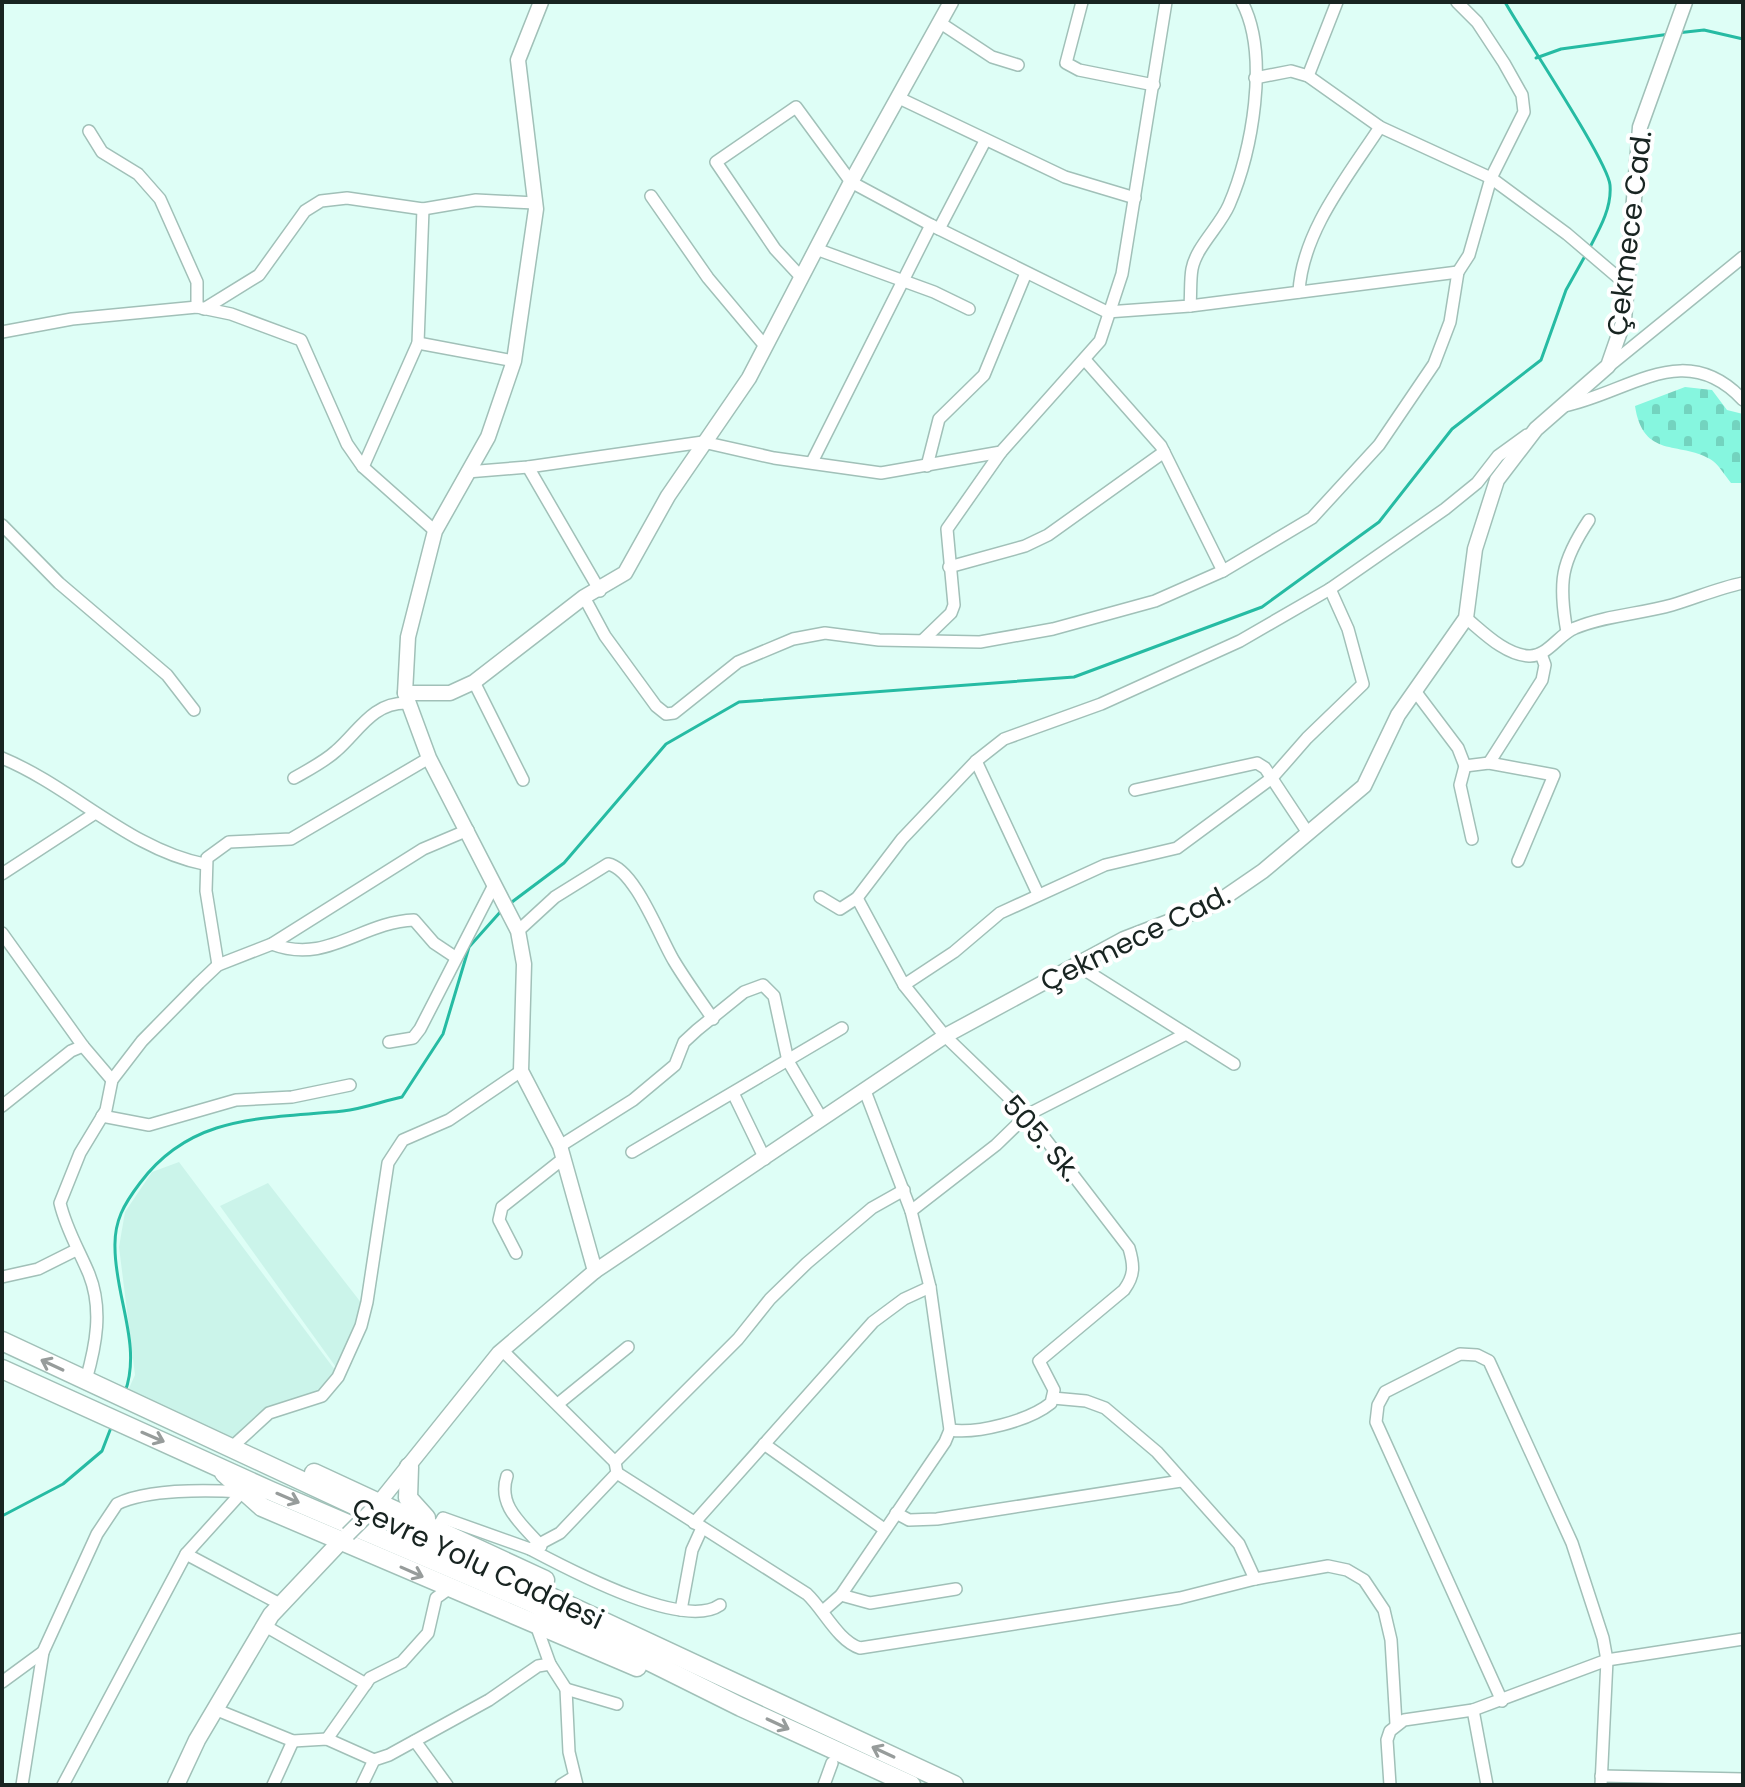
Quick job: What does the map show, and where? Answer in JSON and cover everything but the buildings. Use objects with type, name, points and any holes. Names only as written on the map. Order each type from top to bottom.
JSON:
[{"type":"highway","name":"Çevre Yolu Caddesi","points":[[2,1341],[954,1785]]},
{"type":"highway","name":"Çevre Yolu Caddesi","points":[[2,1369],[530,1602],[741,1707],[911,1785]]},
{"type":"highway","points":[[228,1445],[277,1457],[438,1527],[590,1602],[725,1679]]},
{"type":"highway","points":[[217,1465],[242,1492],[262,1507],[344,1538],[536,1625],[741,1707]]},
{"type":"highway","points":[[409,1467],[408,1498],[438,1527]]},
{"type":"main road","points":[[176,1785],[197,1740],[280,1604],[344,1538]]},
{"type":"street","points":[[541,2],[518,60],[535,203],[529,278],[514,361],[488,437],[435,531],[408,637],[405,698],[429,758],[518,931],[524,964],[521,1071],[562,1152],[595,1271]]},
{"type":"street","points":[[294,778],[336,751],[375,711],[405,698],[450,693],[474,682],[584,597],[600,591],[625,573],[668,496],[749,378],[851,182],[942,24],[951,2]]},
{"type":"street","points":[[1082,2],[1066,63],[1079,70],[1154,85]]},
{"type":"street","points":[[923,640],[951,613],[954,605],[947,529],[1001,452],[1086,361],[1100,341],[1122,274],[1166,2]]},
{"type":"street","points":[[1190,306],[1192,266],[1229,207],[1245,156],[1255,78],[1254,41],[1242,2]]},
{"type":"street","points":[[1308,76],[1337,2]]},
{"type":"street","points":[[584,597],[605,636],[656,706],[666,714],[687,705],[738,662],[793,639],[825,633],[879,640],[980,642],[1053,629],[1155,601],[1223,571],[1312,518],[1379,445],[1434,364],[1450,322],[1458,272],[1469,255],[1491,178],[1524,112],[1522,95],[1477,22],[1457,2]]},
{"type":"street","name":"Çekmece Cad.","points":[[344,1538],[379,1503],[502,1350],[595,1271],[945,1036],[1124,939],[1215,904],[1364,786],[1398,715],[1466,618],[1475,549],[1497,480],[1536,429],[1608,366],[1624,320],[1640,127],[1685,2]]},
{"type":"street","points":[[942,24],[992,57],[1018,65]]},
{"type":"street","points":[[1255,78],[1291,71],[1308,76],[1380,127],[1491,178],[1567,234],[1628,286]]},
{"type":"street","points":[[899,98],[1065,177],[1135,198]]},
{"type":"street","points":[[801,277],[775,249],[716,162],[796,107],[851,182],[1107,312],[1190,306],[1458,272]]},
{"type":"street","points":[[1299,292],[1300,271],[1308,247],[1380,127]]},
{"type":"street","points":[[89,131],[102,152],[138,174],[160,199],[197,282],[200,308]]},
{"type":"street","points":[[812,462],[904,282],[985,141]]},
{"type":"street","points":[[651,196],[708,278],[765,346]]},
{"type":"street","points":[[200,308],[259,275],[305,211],[321,201],[347,198],[423,209],[476,200],[535,203]]},
{"type":"street","points":[[363,467],[418,343],[423,209]]},
{"type":"street","points":[[816,249],[969,309]]},
{"type":"street","points":[[1608,366],[1743,258]]},
{"type":"street","points":[[927,466],[939,419],[984,375],[1026,273]]},
{"type":"street","points":[[2,332],[72,319],[200,308],[231,314],[301,340],[347,444],[363,467],[435,531]]},
{"type":"street","points":[[418,343],[514,361]]},
{"type":"street","points":[[1086,361],[1135,413],[1164,452],[1223,571]]},
{"type":"street","points":[[1563,406],[1596,399],[1654,374],[1678,369],[1706,372],[1727,383],[1743,400]]},
{"type":"street","points":[[820,897],[840,909],[857,898],[902,839],[976,761],[1004,739],[1101,704],[1240,641],[1330,589],[1445,509],[1477,483],[1498,456],[1536,429]]},
{"type":"street","points":[[467,472],[528,467],[703,442],[881,473],[1001,452]]},
{"type":"street","points":[[949,567],[1025,546],[1048,535],[1164,452]]},
{"type":"street","points":[[528,467],[600,591]]},
{"type":"street","points":[[1567,632],[1561,598],[1562,570],[1589,520]]},
{"type":"street","points":[[2,525],[59,583],[167,675],[194,710]]},
{"type":"street","points":[[1466,618],[1516,653],[1529,656],[1541,654],[1567,632],[1609,616],[1671,605],[1716,588],[1743,583]]},
{"type":"street","points":[[904,985],[954,952],[1000,913],[1105,865],[1177,848],[1249,799],[1272,778],[1307,738],[1363,684],[1348,629],[1330,589]]},
{"type":"street","points":[[1489,763],[1542,680],[1545,665],[1541,654]]},
{"type":"street","points":[[474,682],[523,780]]},
{"type":"street","points":[[1415,691],[1458,748],[1465,766],[1460,785],[1472,839]]},
{"type":"street","points":[[2,758],[24,767],[94,814],[177,859],[204,864]]},
{"type":"street","points":[[218,965],[204,864],[207,858],[229,842],[291,839],[429,758]]},
{"type":"street","points":[[976,761],[1038,894]]},
{"type":"street","points":[[1135,790],[1257,763],[1272,778],[1308,833]]},
{"type":"street","points":[[1465,766],[1489,763],[1554,775],[1518,861]]},
{"type":"street","points":[[2,874],[94,814]]},
{"type":"street","points":[[94,1384],[96,1304],[89,1275],[76,1250],[60,1203],[80,1153],[109,1102],[112,1080],[164,1016],[218,965],[272,944],[423,849],[468,830]]},
{"type":"street","points":[[518,931],[555,897],[608,864],[614,865],[636,890],[674,961],[713,1019]]},
{"type":"street","points":[[389,1042],[413,1038],[494,885]]},
{"type":"street","name":"505. Sk.","points":[[857,898],[904,985],[945,1036],[1027,1115],[1129,1248],[1133,1274],[1124,1290],[1039,1361],[1051,1382],[1053,1398]]},
{"type":"street","points":[[272,944],[302,953],[354,940],[383,924],[414,920],[434,943],[455,957]]},
{"type":"street","points":[[2,933],[83,1046],[112,1080]]},
{"type":"street","points":[[1077,965],[1234,1064]]},
{"type":"street","points":[[516,1253],[499,1220],[502,1207],[562,1152],[675,1065],[684,1042],[744,992],[768,986],[778,1009],[788,1061],[822,1119]]},
{"type":"street","points":[[632,1152],[842,1028]]},
{"type":"street","points":[[911,1211],[996,1145],[1027,1115],[1186,1034]]},
{"type":"street","points":[[2,1106],[71,1051],[83,1046]]},
{"type":"street","points":[[228,1445],[269,1413],[322,1396],[338,1377],[361,1326],[388,1163],[396,1146],[449,1120],[521,1071]]},
{"type":"street","points":[[102,1116],[149,1125],[236,1100],[292,1097],[350,1085]]},
{"type":"street","points":[[824,1610],[841,1595],[945,1442],[950,1430],[930,1287],[911,1211],[865,1091]]},
{"type":"street","points":[[733,1093],[765,1159]]},
{"type":"street","points":[[536,1548],[560,1533],[616,1468],[738,1339],[770,1299],[807,1263],[872,1208],[904,1190]]},
{"type":"street","points":[[2,1277],[38,1269],[76,1250]]},
{"type":"street","points":[[681,1610],[698,1526],[764,1444],[873,1322],[904,1299],[930,1287]]},
{"type":"street","points":[[559,1403],[628,1347]]},
{"type":"street","points":[[502,1350],[559,1403],[616,1468],[698,1526],[807,1594],[824,1610],[849,1645],[870,1648],[1180,1598],[1255,1579],[1328,1566],[1347,1570],[1368,1583],[1379,1598],[1390,1631],[1396,1724],[1387,1740],[1390,1785]]},
{"type":"street","points":[[1502,1701],[1376,1422],[1378,1405],[1385,1392],[1460,1354],[1477,1355],[1489,1361],[1579,1562],[1607,1660],[1601,1780],[1743,1779]]},
{"type":"street","points":[[950,1430],[987,1426],[1026,1415],[1046,1407],[1053,1398],[1086,1401],[1113,1413],[1157,1452],[1239,1544],[1255,1579]]},
{"type":"street","points":[[764,1444],[884,1529]]},
{"type":"street","points":[[507,1476],[502,1490],[507,1506],[536,1548]]},
{"type":"street","points":[[896,1513],[909,1520],[937,1519],[1181,1481]]},
{"type":"street","points":[[22,1785],[43,1652],[97,1534],[117,1504],[150,1494],[205,1490],[242,1492]]},
{"type":"street","points":[[63,1785],[186,1554],[242,1492]]},
{"type":"street","points":[[438,1527],[443,1518],[536,1548],[576,1573],[638,1598],[681,1610],[701,1613],[720,1605]]},
{"type":"street","points":[[186,1554],[280,1604]]},
{"type":"street","points":[[327,1739],[370,1678],[402,1662],[428,1633],[436,1598],[450,1588]]},
{"type":"street","points":[[841,1595],[870,1603],[956,1589]]},
{"type":"street","points":[[536,1625],[550,1664],[566,1689],[569,1752],[576,1781],[561,1785]]},
{"type":"street","points":[[267,1627],[366,1684]]},
{"type":"street","points":[[1396,1724],[1473,1710],[1607,1660],[1743,1639]]},
{"type":"street","points":[[2,1682],[43,1652]]},
{"type":"street","points":[[362,1785],[374,1760],[489,1700],[538,1666],[550,1664]]},
{"type":"street","points":[[566,1689],[617,1704]]},
{"type":"street","points":[[217,1710],[293,1741],[327,1739],[374,1760]]},
{"type":"street","points":[[1473,1710],[1487,1785]]},
{"type":"street","points":[[273,1785],[293,1741]]},
{"type":"street","points":[[415,1741],[447,1785]]},
{"type":"street","points":[[824,1785],[832,1763]]},
{"type":"shaded area","points":[[179,1162],[335,1370],[317,1393],[267,1409],[232,1442],[126,1395],[135,1375],[119,1247],[125,1212],[152,1172]]},
{"type":"shaded area","points":[[268,1183],[366,1309],[338,1370],[220,1206]]},
{"type":"green space","points":[[1685,387],[1712,390],[1727,410],[1743,414],[1743,483],[1731,483],[1710,459],[1654,441],[1639,423],[1635,406]]},
{"type":"waterway","points":[[1505,2],[1606,172],[1610,185],[1609,202],[1589,249]]},
{"type":"waterway","points":[[1677,33],[1704,30],[1743,39]]},
{"type":"waterway","points":[[1536,58],[1561,49],[1670,34]]},
{"type":"waterway","points":[[508,905],[564,863],[666,744],[739,702],[1074,677],[1262,607],[1379,522],[1452,429],[1541,360],[1566,290],[1585,256]]},
{"type":"waterway","points":[[125,1392],[131,1357],[116,1266],[115,1238],[121,1213],[140,1183],[160,1160],[183,1143],[207,1132],[258,1119],[350,1110],[402,1097],[443,1034],[469,947],[502,910]]},
{"type":"waterway","points":[[2,1516],[63,1484],[102,1451],[112,1425]]}]
